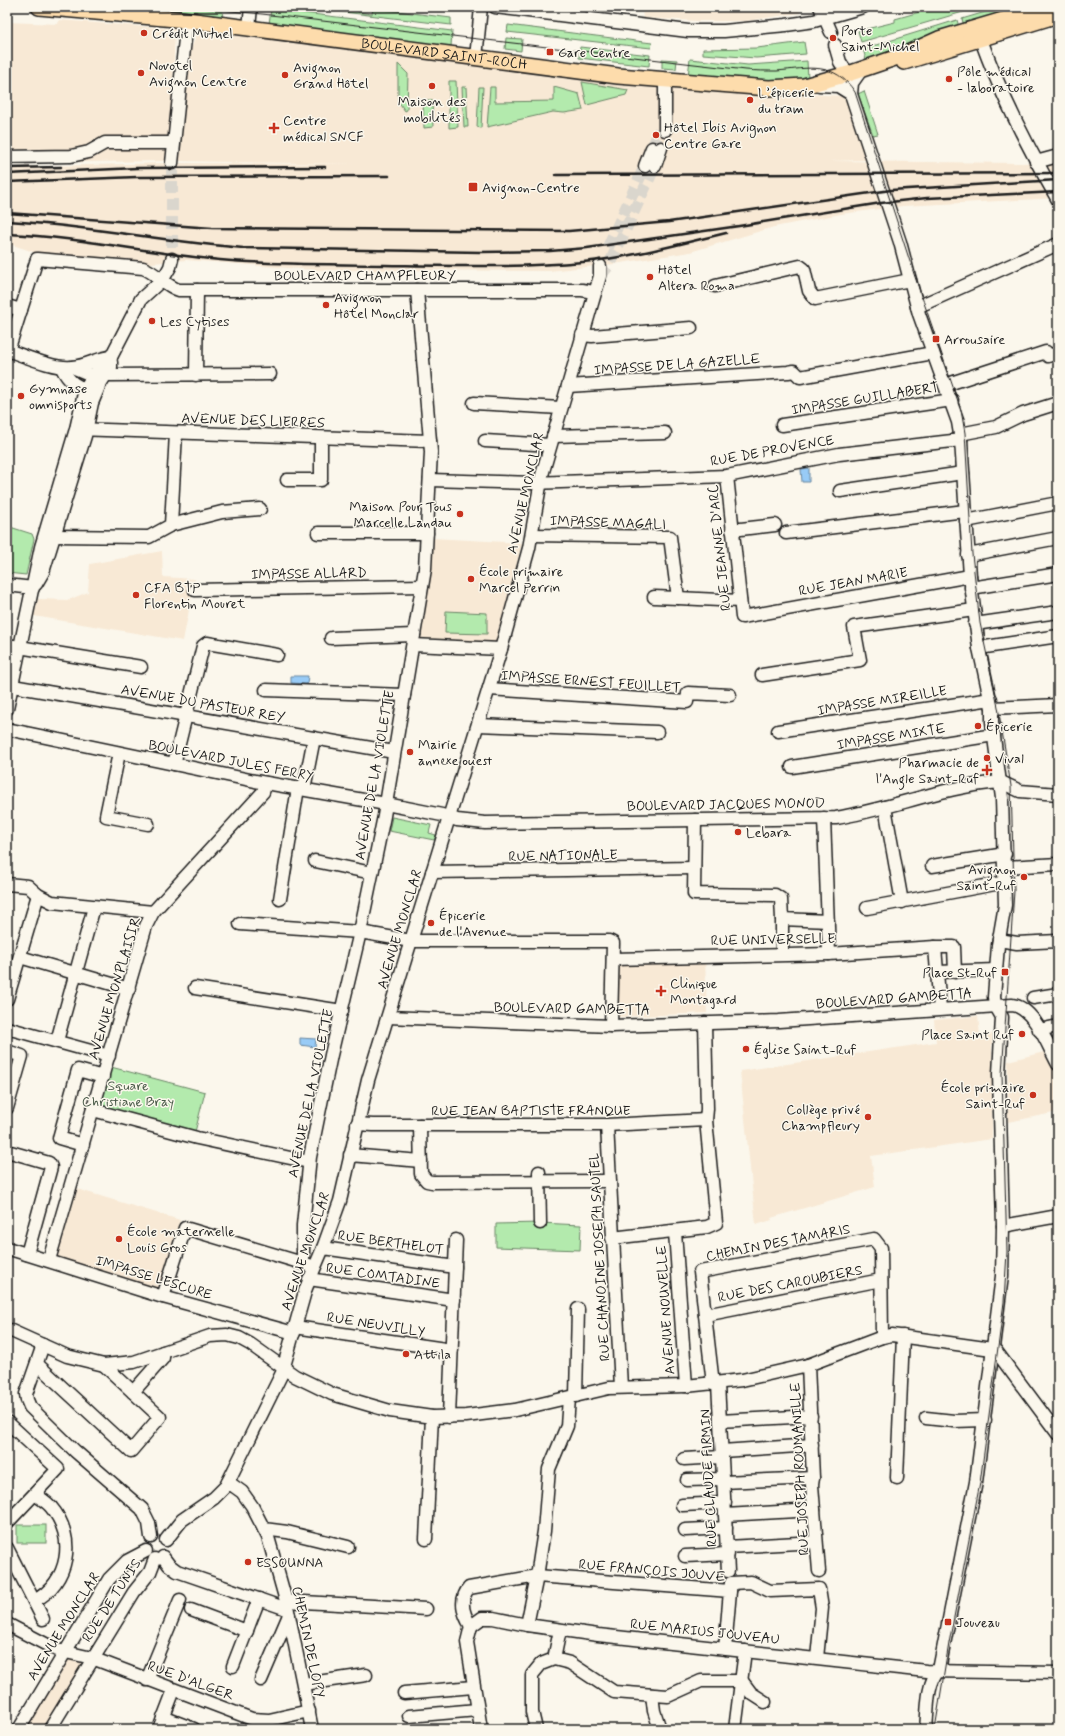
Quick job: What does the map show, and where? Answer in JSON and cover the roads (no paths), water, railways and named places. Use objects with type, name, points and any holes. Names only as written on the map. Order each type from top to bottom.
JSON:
[{"type":"main road","name":"BOULEVARD SAINT-ROCH","points":[[39,7],[187,20],[476,58],[665,80],[769,88],[813,84],[856,72],[901,56],[932,42],[978,33]]},
{"type":"main road","points":[[978,33],[1047,7]]},
{"type":"main road","points":[[978,33],[1058,15]]},
{"type":"street","points":[[249,28],[251,7]]},
{"type":"street","points":[[476,58],[481,7]]},
{"type":"street","points":[[495,7],[688,31],[786,25],[823,12],[863,7]]},
{"type":"street","points":[[823,12],[831,32]]},
{"type":"street","points":[[172,163],[187,20]]},
{"type":"street","points":[[978,33],[1036,162],[1058,200]]},
{"type":"street","points":[[835,45],[840,62],[856,72],[851,87],[851,94],[876,168],[917,307],[945,385],[952,400],[961,437],[971,588],[979,648],[992,703],[994,735],[1001,782],[1005,854],[1005,905],[999,940],[995,1005],[1002,1017],[999,1109],[1003,1226],[1002,1276],[969,1525],[939,1670],[935,1674],[932,1684],[926,1729]]},
{"type":"street","points":[[663,126],[665,80]]},
{"type":"street","points":[[813,84],[838,86],[851,94]]},
{"type":"street","points":[[7,157],[71,156],[89,152],[105,143],[173,143]]},
{"type":"street","points":[[650,166],[657,148]]},
{"type":"street","points":[[1036,162],[1058,156]]},
{"type":"street","points":[[917,307],[1058,244]]},
{"type":"street","name":"BOULEVARD CHAMPFLEURY","points":[[21,310],[37,259],[143,268],[156,274],[172,288],[196,290],[582,290],[594,292]]},
{"type":"street","points":[[33,588],[43,572],[54,536],[81,430],[84,389],[111,367],[111,357],[141,299],[163,280],[170,267],[172,259]]},
{"type":"street","points":[[715,286],[800,266],[804,269],[809,291],[815,299],[910,280]]},
{"type":"street","name":"AVENUE MONCLAR","points":[[166,1540],[182,1520],[222,1492],[272,1397],[284,1368],[308,1270],[323,1248],[340,1201],[368,1080],[501,649],[532,535],[540,483],[600,271]]},
{"type":"street","points":[[196,290],[196,375]]},
{"type":"street","name":"AVENUE DE LA VIOLETTE","points":[[308,1270],[303,1225],[309,1162],[331,1055],[360,932],[386,804],[425,569],[430,480],[430,441],[417,290]]},
{"type":"street","points":[[7,306],[21,310],[8,350],[100,377],[270,374]]},
{"type":"street","points":[[582,335],[592,336],[691,328]]},
{"type":"street","points":[[945,385],[1046,352],[1048,356],[1058,353]]},
{"type":"street","name":"IMPASSE DE LA GAZELLE","points":[[568,386],[788,372],[794,372],[800,377],[933,353]]},
{"type":"street","points":[[67,367],[111,357]]},
{"type":"street","points":[[67,367],[66,375],[80,388],[84,389]]},
{"type":"street","points":[[7,709],[10,685],[21,647],[41,547],[100,377]]},
{"type":"street","name":"IMPASSE GUILLABERT","points":[[782,425],[952,400]]},
{"type":"street","points":[[474,403],[561,408]]},
{"type":"street","name":"RUE DE PROVENCE","points":[[430,480],[540,483],[727,476],[839,454],[961,437],[996,428],[1023,414],[1058,403]]},
{"type":"street","name":"AVENUE DES LIERRES","points":[[81,430],[430,441]]},
{"type":"street","points":[[171,525],[176,433]]},
{"type":"street","points":[[485,441],[552,441],[665,433]]},
{"type":"street","points":[[287,480],[320,480],[321,438]]},
{"type":"street","points":[[840,491],[963,473]]},
{"type":"street","name":"RUE JEANNE D'ARC","points":[[727,476],[742,617]]},
{"type":"street","points":[[786,533],[966,516],[1058,503]]},
{"type":"street","points":[[54,536],[149,537],[171,525],[222,512],[260,509]]},
{"type":"street","points":[[732,530],[774,525]]},
{"type":"street","points":[[318,533],[427,533]]},
{"type":"street","name":"IMPASSE MAGALI","points":[[532,535],[670,537],[678,598]]},
{"type":"street","points":[[968,555],[1058,538]]},
{"type":"street","points":[[971,588],[1058,574]]},
{"type":"street","name":"RUE JEAN MARIE","points":[[742,617],[970,576]]},
{"type":"street","points":[[7,585],[33,588]]},
{"type":"street","name":"IMPASSE ALLARD","points":[[195,590],[422,586]]},
{"type":"street","points":[[654,597],[740,601]]},
{"type":"street","points":[[762,674],[860,660],[854,627],[974,610]]},
{"type":"street","points":[[975,624],[1058,612]]},
{"type":"street","points":[[979,648],[1058,636]]},
{"type":"street","points":[[331,638],[413,640],[501,649]]},
{"type":"street","points":[[174,764],[203,646],[207,643],[276,654]]},
{"type":"street","points":[[7,644],[141,667]]},
{"type":"street","name":"AVENUE DU PASTEUR REY","points":[[10,685],[394,752]]},
{"type":"street","name":"IMPASSE ERNEST FEUILLET","points":[[489,689],[687,702],[688,693],[730,695]]},
{"type":"street","points":[[266,690],[404,695]]},
{"type":"street","name":"IMPASSE MIREILLE","points":[[778,731],[992,703],[1058,705]]},
{"type":"street","points":[[478,725],[657,732]]},
{"type":"street","name":"BOULEVARD JULES FERRY","points":[[7,730],[266,783],[386,804],[449,818]]},
{"type":"street","name":"IMPASSE MIXTE","points":[[792,767],[994,735]]},
{"type":"street","points":[[280,900],[301,789],[314,738]]},
{"type":"street","points":[[119,753],[106,816],[148,824]]},
{"type":"street","points":[[1001,782],[1020,791],[1058,794]]},
{"type":"street","name":"BOULEVARD JACQUES MONOD","points":[[449,818],[485,823],[824,818],[857,814],[960,788],[1001,782]]},
{"type":"street","name":"AVENUE MONPLAISIR","points":[[49,1260],[129,989],[146,926],[153,912],[263,792],[266,783]]},
{"type":"street","points":[[885,807],[902,902]]},
{"type":"street","points":[[824,818],[829,954]]},
{"type":"street","points":[[695,820],[694,894],[775,896],[781,899],[782,954]]},
{"type":"street","points":[[932,866],[1005,854]]},
{"type":"street","points":[[315,861],[372,873]]},
{"type":"street","points":[[1005,867],[1058,864]]},
{"type":"street","name":"RUE NATIONALE","points":[[432,872],[694,868]]},
{"type":"street","points":[[866,908],[1006,882]]},
{"type":"street","points":[[7,884],[28,886],[38,896],[52,902],[153,912]]},
{"type":"street","points":[[7,999],[38,896]]},
{"type":"street","points":[[57,1041],[94,907]]},
{"type":"street","points":[[782,919],[828,921]]},
{"type":"street","points":[[240,924],[360,932],[411,941],[609,941],[612,943],[613,960],[611,1026]]},
{"type":"street","points":[[999,940],[1017,943],[1058,941]]},
{"type":"street","points":[[935,947],[940,1009]]},
{"type":"street","name":"RUE UNIVERSELLE","points":[[613,960],[782,954],[829,954],[954,947],[955,972]]},
{"type":"street","points":[[20,956],[129,989]]},
{"type":"street","points":[[937,972],[996,970]]},
{"type":"street","points":[[196,988],[342,1011]]},
{"type":"street","points":[[1034,998],[1058,994]]},
{"type":"street","name":"BOULEVARD GAMBETTA","points":[[388,1016],[611,1026],[779,1021],[995,1005],[1017,1006],[1025,1009],[1039,1030],[1058,1064]]},
{"type":"street","points":[[612,1238],[674,1232],[707,1227],[716,1223],[706,1120],[705,1023]]},
{"type":"street","points":[[1039,1030],[1058,1026]]},
{"type":"street","points":[[7,1028],[109,1056]]},
{"type":"street","points":[[7,1051],[22,1056],[7,1108]]},
{"type":"street","points":[[83,1145],[59,1138],[78,1070],[103,1076]]},
{"type":"street","points":[[93,1110],[197,1138],[309,1162]]},
{"type":"street","name":"RUE JEAN BAPTISTE FRANQUE","points":[[357,1124],[607,1125],[706,1120]]},
{"type":"street","points":[[425,1125],[420,1161],[421,1174],[427,1181],[539,1177],[609,1181]]},
{"type":"street","name":"RUE CHANOINE JOSEPH SAUTEL","points":[[607,1125],[621,1387]]},
{"type":"street","points":[[7,1151],[49,1163],[51,1167],[27,1254]]},
{"type":"street","points":[[350,1155],[420,1161]]},
{"type":"street","points":[[539,1177],[540,1223]]},
{"type":"street","points":[[1003,1226],[1058,1216]]},
{"type":"street","name":"RUE COMTADINE","points":[[163,1297],[185,1228],[308,1270],[454,1300]]},
{"type":"street","name":"AVENUE NOUVELLE","points":[[674,1232],[686,1386]]},
{"type":"street","name":"CHEMIN DES TAMARIS","points":[[716,1384],[700,1272],[707,1270],[874,1239],[881,1248],[882,1337]]},
{"type":"street","name":"RUE BERTHELOT","points":[[449,1417],[456,1240]]},
{"type":"street","name":"IMPASSE LESCURE","points":[[7,1248],[163,1297],[294,1330]]},
{"type":"street","name":"RUE BERTHELOT","points":[[323,1248],[455,1266]]},
{"type":"street","name":"RUE DES CAROUBIERS","points":[[705,1315],[881,1280]]},
{"type":"street","points":[[526,1625],[538,1576],[544,1531],[549,1469],[567,1426],[573,1397],[578,1309]]},
{"type":"street","points":[[7,1329],[79,1361],[104,1365],[134,1362],[210,1336],[227,1335],[239,1338],[250,1344],[294,1376],[348,1400],[410,1415],[432,1417],[449,1417],[515,1410],[621,1387],[716,1384],[808,1366],[882,1337],[903,1336],[992,1349],[996,1351],[1054,1423],[1058,1434]]},
{"type":"street","name":"RUE NEUVILLY","points":[[294,1330],[452,1350]]},
{"type":"street","points":[[897,1478],[903,1336]]},
{"type":"street","points":[[43,1345],[26,1394],[30,1407],[75,1451],[142,1509],[149,1523],[151,1537],[146,1543],[155,1555],[177,1571],[259,1600],[287,1608],[426,1608]]},
{"type":"street","points":[[133,1392],[163,1358],[163,1352]]},
{"type":"street","points":[[37,1364],[131,1451],[160,1417],[104,1365]]},
{"type":"street","name":"RUE JOSEPH ROUMANILLE","points":[[808,1366],[812,1445],[812,1485],[819,1571]]},
{"type":"street","name":"RUE CLAUDE FIRMIN","points":[[716,1384],[720,1421],[728,1571]]},
{"type":"street","points":[[720,1421],[811,1416]]},
{"type":"street","points":[[426,1539],[432,1417]]},
{"type":"street","points":[[926,1418],[954,1421],[984,1420]]},
{"type":"street","points":[[7,1523],[58,1469],[11,1425]]},
{"type":"street","points":[[684,1459],[812,1445]]},
{"type":"street","points":[[687,1480],[723,1481],[813,1478]]},
{"type":"street","name":"CHEMIN DE LOPY","points":[[228,1482],[242,1492],[268,1537],[287,1608],[304,1684],[312,1729]]},
{"type":"street","points":[[34,1494],[51,1506],[57,1515],[63,1526],[67,1548],[65,1560],[57,1581],[50,1591],[34,1601]]},
{"type":"street","points":[[682,1505],[725,1509],[814,1510]]},
{"type":"street","points":[[685,1530],[726,1528]]},
{"type":"street","points":[[264,1529],[287,1532],[348,1547]]},
{"type":"street","points":[[151,1537],[162,1537],[166,1540],[168,1546],[167,1552],[155,1555]]},
{"type":"street","points":[[685,1556],[727,1550],[816,1542]]},
{"type":"street","points":[[7,1548],[11,1562],[34,1601],[43,1620]]},
{"type":"street","name":"AVENUE MONCLAR","points":[[19,1729],[64,1652],[109,1580],[127,1561],[155,1555]]},
{"type":"street","name":"RUE DE TUNIS","points":[[50,1729],[92,1658],[134,1592],[150,1572],[155,1555]]},
{"type":"street","name":"RUE FRANÇOIS JOUVE","points":[[470,1626],[462,1606],[464,1594],[469,1588],[538,1576],[730,1591],[725,1649]]},
{"type":"street","points":[[730,1591],[731,1583],[751,1582],[770,1591],[819,1589],[822,1608],[818,1658]]},
{"type":"street","points":[[147,1680],[180,1600]]},
{"type":"street","points":[[233,1666],[259,1600]]},
{"type":"street","points":[[261,1680],[287,1608]]},
{"type":"street","points":[[191,1610],[247,1631]]},
{"type":"street","name":"RUE MARIUS JOUVEAU","points":[[470,1626],[477,1620],[488,1618],[560,1630],[926,1671],[1058,1673]]},
{"type":"street","name":"RUE D'ALGER","points":[[7,1624],[64,1652],[92,1658],[252,1719],[269,1720],[309,1711]]},
{"type":"street","points":[[470,1626],[467,1642],[473,1687],[481,1729]]},
{"type":"street","points":[[554,1659],[560,1630]]},
{"type":"street","points":[[735,1729],[745,1651]]},
{"type":"street","points":[[536,1729],[532,1706],[532,1675],[541,1664],[554,1659],[570,1664],[614,1692],[668,1696],[701,1681],[742,1680]]},
{"type":"street","points":[[304,1684],[366,1675]]},
{"type":"street","points":[[742,1680],[751,1693],[765,1702]]},
{"type":"street","points":[[404,1693],[473,1687]]},
{"type":"street","points":[[159,1729],[174,1690]]},
{"type":"street","points":[[652,1695],[654,1711],[660,1729]]},
{"type":"street","points":[[408,1716],[477,1710]]},
{"type":"street","points":[[163,1717],[194,1729]]},
{"type":"water","points":[[809,468],[809,482],[802,482],[801,469]]},
{"type":"water","points":[[291,676],[308,676],[307,684],[291,683]]},
{"type":"water","points":[[300,1038],[316,1039],[315,1047],[300,1045]]},
{"type":"tunnel","points":[[652,148],[660,130]]},
{"type":"tunnel","points":[[172,163],[172,259]]},
{"type":"tunnel","points":[[608,247],[645,166]]},
{"type":"tunnel","points":[[600,276],[609,265],[655,166]]},
{"type":"tram line","points":[[139,7],[197,12]]},
{"type":"tram line","points":[[190,7],[746,70],[777,71],[810,68],[820,69],[830,71],[838,75],[847,82],[855,92],[914,274],[961,410],[965,433],[972,554],[980,623],[998,707],[1011,786],[1014,891],[1002,1074],[1007,1252],[1004,1302],[980,1483],[949,1643],[935,1729]]},
{"type":"railway","points":[[7,168],[61,167]]},
{"type":"railway","points":[[7,174],[137,168],[325,167]]},
{"type":"railway","points":[[556,175],[1058,173]]},
{"type":"railway","points":[[7,182],[137,177],[389,176]]},
{"type":"railway","points":[[7,213],[212,228],[569,231],[669,222],[891,190],[1058,180]]},
{"type":"railway","points":[[7,221],[66,226],[184,242],[243,248],[481,252],[550,251],[587,248],[739,226],[881,203],[927,198],[1058,192]]},
{"type":"railway","points":[[7,234],[61,238],[193,257],[240,262],[484,266],[558,264],[601,260],[655,250],[726,233]]},
{"type":"place","name":"Crédit Mutuel","points":[[144,33]]},
{"type":"place","name":"Porte Saint-Michel","points":[[833,38]]},
{"type":"place","name":"Gare Centre","points":[[550,52]]},
{"type":"place","name":"Novotel Avignon Centre","points":[[141,73]]},
{"type":"place","name":"Avignon Grand Hôtel","points":[[285,75]]},
{"type":"place","name":"Pôle médical - laboratoire","points":[[949,79]]},
{"type":"place","name":"Maison des mobilités","points":[[432,86]]},
{"type":"place","name":"L’épicerie du tram","points":[[750,100]]},
{"type":"place","name":"Centre médical SNCF","points":[[274,128]]},
{"type":"place","name":"Hôtel Ibis Avignon Centre Gare","points":[[656,135]]},
{"type":"place","name":"Avignon-Centre","points":[[473,187]]},
{"type":"place","name":"Hôtel Altera Roma","points":[[650,277]]},
{"type":"place","name":"Avignon Hôtel Monclar","points":[[326,305]]},
{"type":"place","name":"Les Cytises","points":[[152,321]]},
{"type":"place","name":"Arrousaire","points":[[936,339]]},
{"type":"place","name":"Gymnase omnisports","points":[[21,396]]},
{"type":"place","name":"Maison Pour Tous Marcelle Landau","points":[[460,514]]},
{"type":"place","name":"École primaire Marcel Perrin","points":[[471,579]]},
{"type":"place","name":"CFA BTP Florentin Mouret","points":[[136,595]]},
{"type":"place","name":"Épicerie","points":[[978,726]]},
{"type":"place","name":"Mairie annexe ouest","points":[[410,752]]},
{"type":"place","name":"Vival","points":[[987,758]]},
{"type":"place","name":"Pharmacie de l'Angle Saint-Ruf","points":[[987,770]]},
{"type":"place","name":"Lebara","points":[[738,832]]},
{"type":"place","name":"Avignon Saint-Ruf","points":[[1024,877]]},
{"type":"place","name":"Épicerie de l'Avenue","points":[[431,923]]},
{"type":"place","name":"Place St-Ruf","points":[[1005,972]]},
{"type":"place","name":"Clinique Montagard","points":[[661,991]]},
{"type":"place","name":"Place Saint Ruf","points":[[1022,1034]]},
{"type":"place","name":"Église Saint-Ruf","points":[[746,1049]]},
{"type":"place","name":"École primaire Saint-Ruf","points":[[1033,1095]]},
{"type":"place","name":"Collège privé Champfleury","points":[[868,1117]]},
{"type":"place","name":"École maternelle Louis Gros","points":[[119,1239]]},
{"type":"place","name":"Attila","points":[[406,1354]]},
{"type":"place","name":"ESSOUNNA","points":[[248,1562]]},
{"type":"place","name":"Jouveau","points":[[948,1622]]},
{"type":"park label","name":"Square Christiane Bray","points":[[128,1094]]}]
